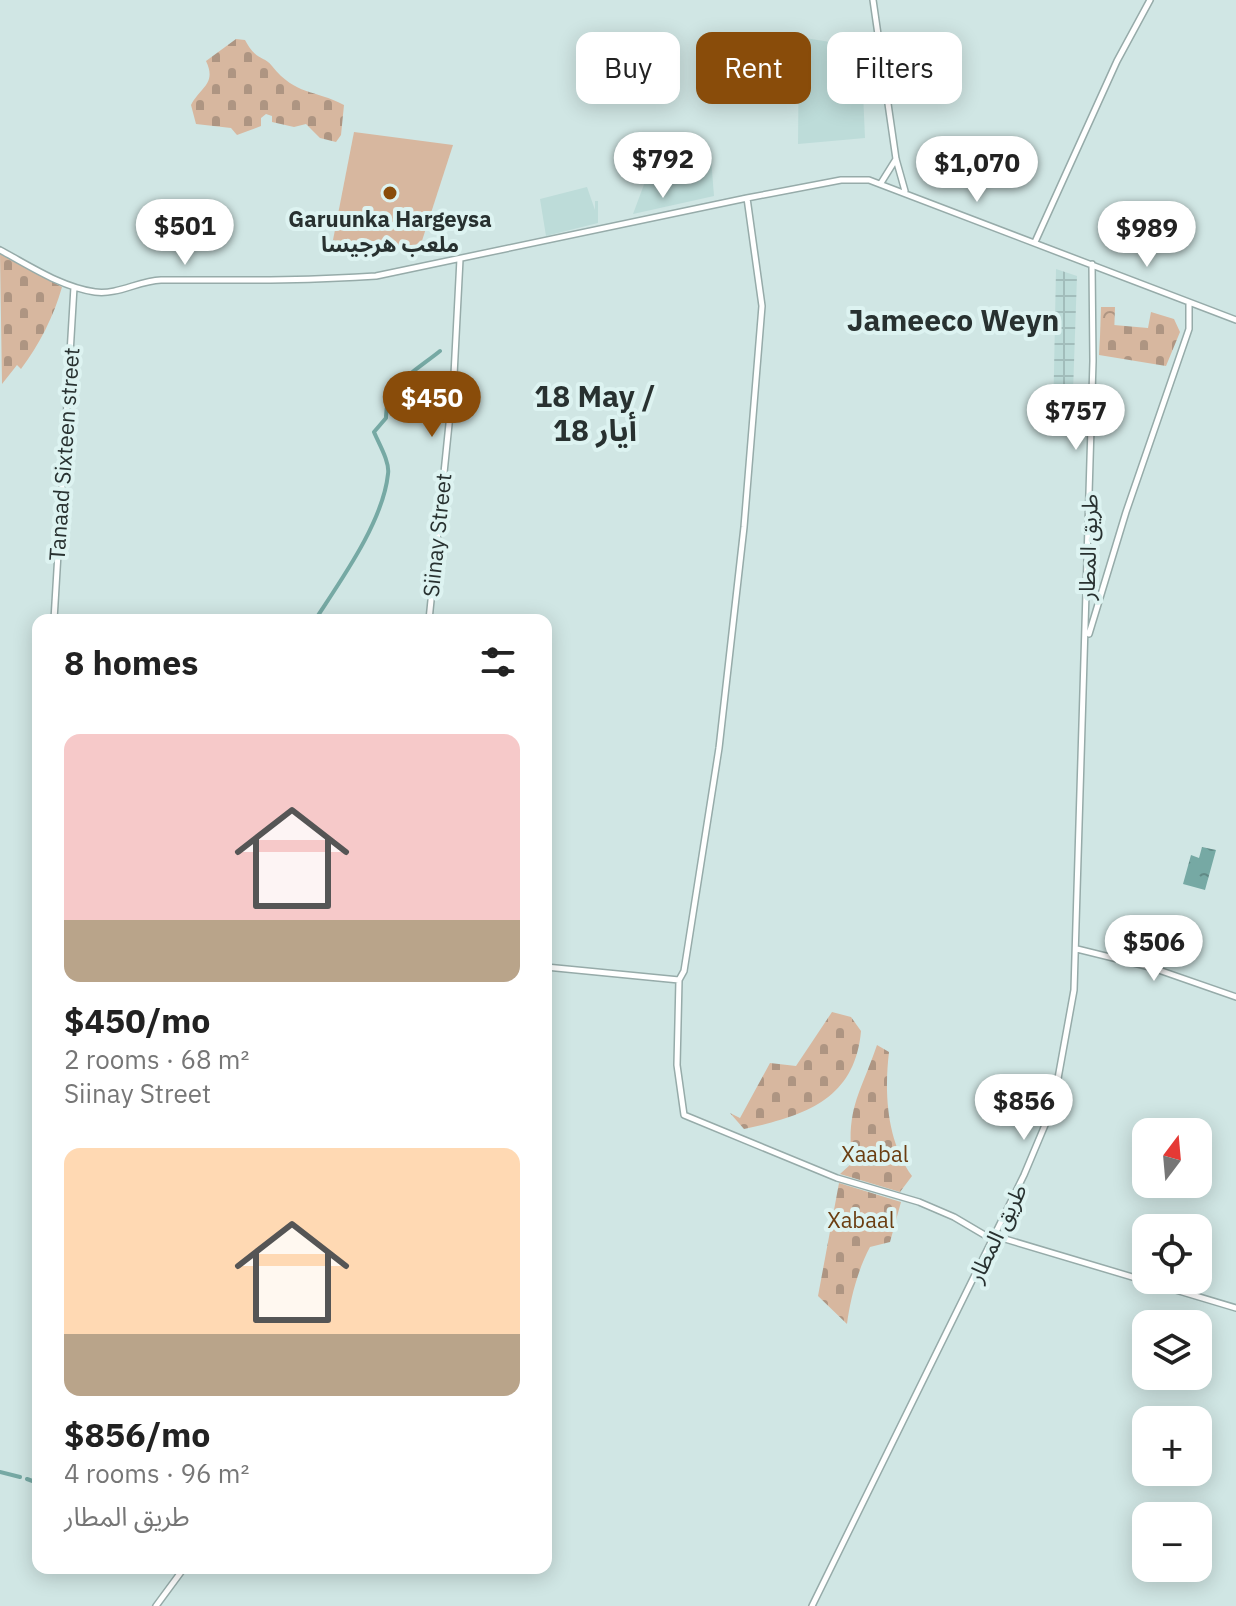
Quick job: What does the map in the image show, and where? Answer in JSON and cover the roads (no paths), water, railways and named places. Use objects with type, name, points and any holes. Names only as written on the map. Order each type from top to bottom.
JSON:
[{"type":"main road","points":[[873,0],[896,159],[905,192]]},
{"type":"main road","points":[[1035,242],[1117,61],[1150,0]]},
{"type":"main road","points":[[881,183],[896,159]]},
{"type":"main road","points":[[0,250],[74,287],[108,293],[158,280],[316,280],[376,276],[850,179],[881,183],[1236,320]]},
{"type":"main road","points":[[747,198],[762,306],[744,527],[719,748],[697,899],[684,971],[679,980],[677,1065],[686,1117],[722,1128],[837,1178],[919,1202],[994,1238],[1236,1308]]},
{"type":"main road","name":"Siinay Street","points":[[430,614],[454,375],[460,259]]},
{"type":"main road","name":"طريق المطار","points":[[812,1606],[994,1238],[1053,1106],[1069,1033],[1077,949],[1081,742],[1087,638],[1092,264]]},
{"type":"main road","name":"Tanaad Sixteen street","points":[[54,614],[74,287]]},
{"type":"main road","name":"طريق المطار","points":[[1087,638],[1126,512],[1189,329],[1189,303]]},
{"type":"main road","points":[[1077,949],[1150,967],[1236,997]]},
{"type":"main road","points":[[552,968],[679,980]]},
{"type":"main road","points":[[156,1606],[180,1574]]},
{"type":"water","points":[[1202,847],[1216,850],[1205,890],[1183,884],[1191,855],[1199,858]]},
{"type":"waterway","points":[[319,614],[370,531],[384,492],[387,464],[374,432],[386,418],[387,406],[397,387],[440,351]]},
{"type":"waterway","points":[[0,1472],[20,1477]]},
{"type":"waterway","points":[[27,1479],[32,1481]]},
{"type":"place","name":"Garuunka Hargeysa ملعب هرجيسا","points":[[390,193]]},
{"type":"district","name":"Jameeco Weyn","points":[[953,321]]},
{"type":"district","name":"18 May / 18 أيار","points":[[595,414]]},
{"type":"park label","name":"Xaabal","points":[[875,1154]]},
{"type":"park label","name":"Xabaal","points":[[861,1220]]}]
